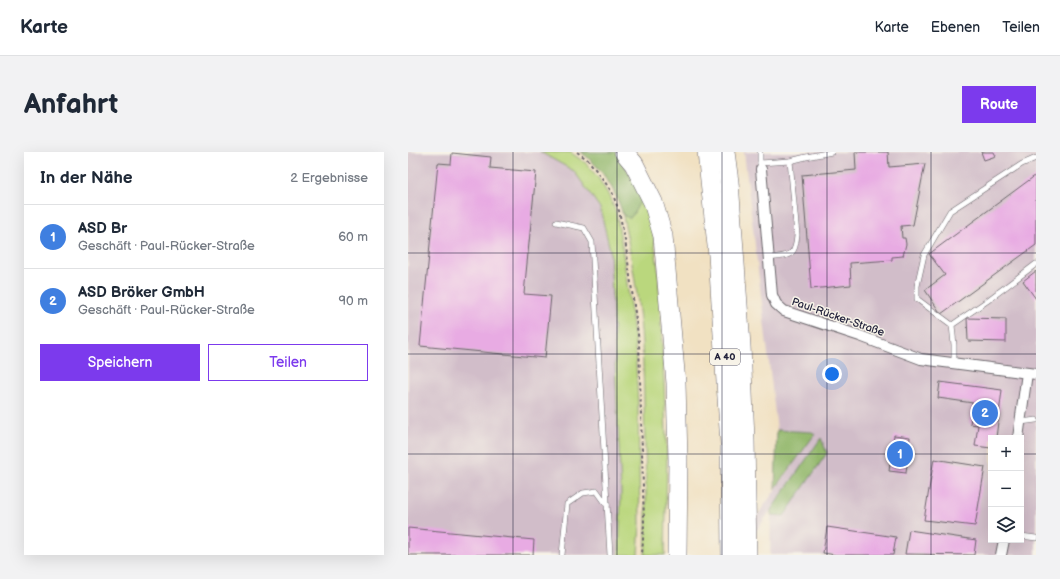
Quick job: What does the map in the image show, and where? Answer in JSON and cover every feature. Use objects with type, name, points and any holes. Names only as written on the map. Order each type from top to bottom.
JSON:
[{"type":"highway","points":[[624,152],[634,164],[653,202],[663,236],[676,382],[678,460],[677,555]]},
{"type":"highway","name":"A 40","points":[[725,152],[729,182],[741,346],[745,440],[747,524],[739,553]]},
{"type":"highway","name":"A 40","points":[[707,157],[718,255],[730,445],[739,553]]},
{"type":"street","name":"Paul-Rücker-Straße","points":[[761,166],[772,296],[776,304],[784,311],[860,336],[921,359],[1032,374],[1020,422],[1018,435]]},
{"type":"street","points":[[1001,555],[1003,543]]},
{"type":"lane","points":[[760,152],[761,166],[832,152]]},
{"type":"lane","points":[[954,364],[952,325],[917,299],[917,286],[924,255],[950,211],[1022,164],[1036,158]]},
{"type":"lane","points":[[769,258],[788,255],[793,252],[796,245],[797,235],[790,161]]},
{"type":"lane","points":[[556,222],[584,228],[592,242],[610,555]]},
{"type":"lane","points":[[952,325],[1036,264]]},
{"type":"lane","points":[[1020,422],[1036,420]]},
{"type":"lane","points":[[562,555],[567,504],[583,493],[596,491],[607,505]]},
{"type":"lane","points":[[1024,536],[1036,538]]},
{"type":"path","points":[[577,152],[588,160],[612,192],[619,211],[625,240],[639,342],[644,516],[642,555]]},
{"type":"shaded area","points":[[408,152],[540,152],[574,171],[600,208],[610,250],[621,492],[619,555],[408,555]]},
{"type":"shaded area","points":[[744,152],[1036,152],[1036,555],[770,555],[771,515],[784,516],[827,453],[821,438],[739,555],[749,527],[815,434],[812,432],[777,430]]},
{"type":"green space","points":[[540,152],[570,152],[587,164],[599,179],[616,212],[635,342],[638,404],[640,524],[638,555],[619,555],[621,492],[610,250],[600,208],[574,171]]},
{"type":"green space","points":[[581,152],[618,152],[642,198],[632,216],[629,218],[623,215],[612,188],[602,172]]},
{"type":"green space","points":[[642,198],[653,232],[658,268],[667,460],[665,555],[645,555],[646,487],[642,343],[634,276],[622,211],[623,215]]},
{"type":"green space","points":[[777,430],[812,432],[815,434],[775,489]]},
{"type":"green space","points":[[821,438],[827,453],[784,516],[771,515],[771,510]]},
{"type":"building","points":[[855,152],[888,152],[889,167],[925,164],[913,225],[901,226],[902,238],[905,238],[906,244],[903,256],[892,257],[892,260],[850,263],[851,285],[811,289],[802,175],[856,170]]},
{"type":"building","points":[[981,152],[994,152],[996,156],[984,160]]},
{"type":"building","points":[[452,153],[491,157],[490,168],[536,172],[524,294],[551,296],[545,358],[420,346],[438,163],[451,164]]},
{"type":"building","points":[[1036,175],[1036,245],[941,314],[925,290],[945,275],[929,254]]},
{"type":"building","points":[[1036,271],[1036,299],[1023,281]]},
{"type":"building","points":[[967,318],[1006,319],[1006,342],[968,341]]},
{"type":"building","points":[[940,382],[1002,390],[996,435],[988,435],[988,448],[975,446],[978,425],[970,424],[973,403],[938,398]]},
{"type":"building","points":[[894,435],[910,437],[906,473],[889,471]]},
{"type":"building","points":[[934,459],[985,467],[975,526],[924,520]]},
{"type":"building","points":[[827,527],[896,537],[893,555],[836,555],[823,553]]},
{"type":"building","points":[[408,528],[534,540],[533,555],[408,555]]},
{"type":"building","points":[[909,530],[976,540],[974,555],[905,554]]},
{"type":"place","name":"ASD Bröker GmbH","points":[[985,413]]},
{"type":"place","name":"ASD Br","points":[[900,454]]}]
